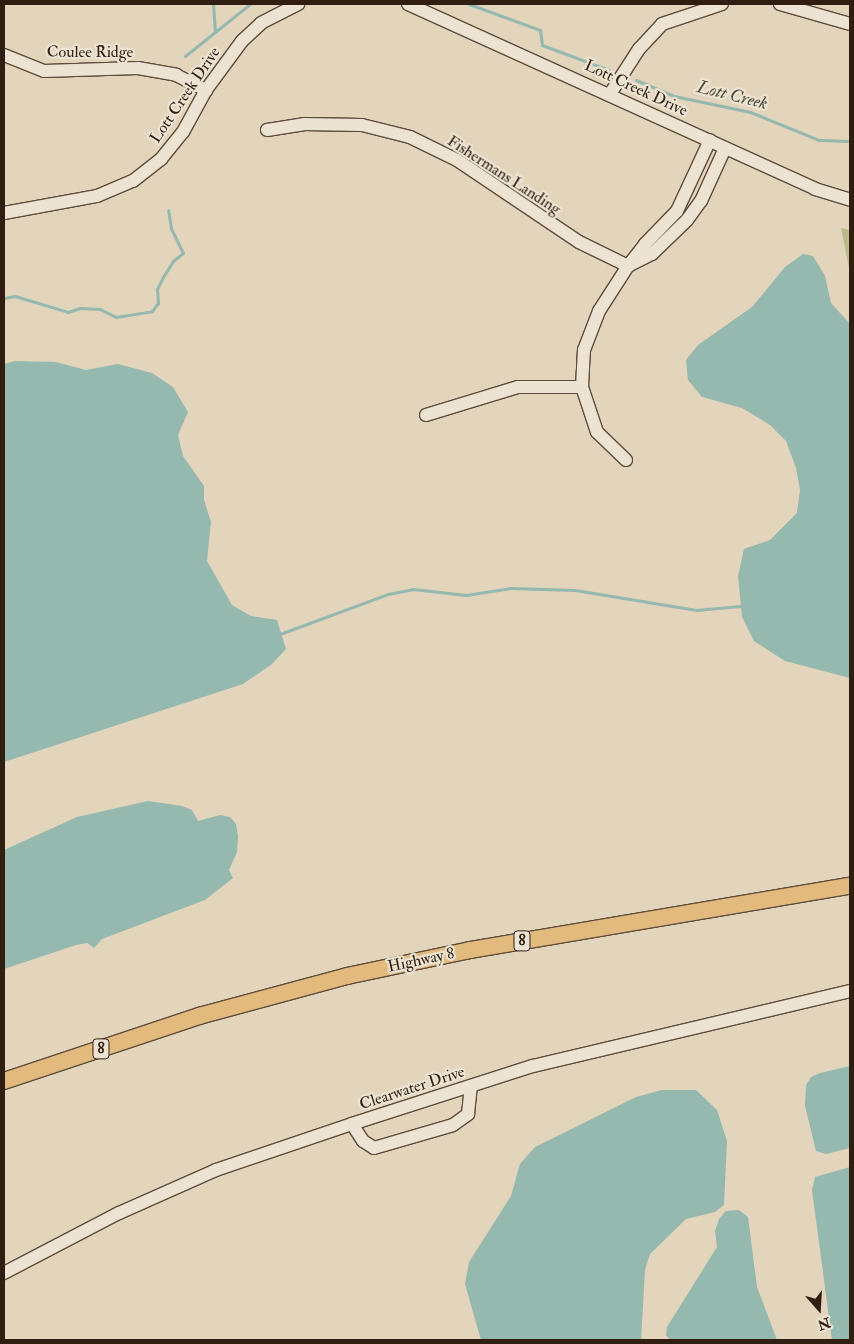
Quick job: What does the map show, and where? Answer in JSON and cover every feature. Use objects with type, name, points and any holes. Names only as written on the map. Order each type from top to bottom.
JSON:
[{"type":"main road","name":"Highway 8","points":[[4,1082],[198,1016],[347,976],[470,950],[850,886]]},
{"type":"street","name":"Lott Creek Drive","points":[[4,213],[96,196],[133,181],[161,159],[178,139],[206,90],[242,41],[261,24],[298,4]]},
{"type":"street","name":"Lott Creek Drive","points":[[408,4],[425,6],[725,148],[815,189],[850,200]]},
{"type":"street","points":[[610,94],[639,49],[662,24],[722,4]]},
{"type":"street","points":[[780,4],[850,24]]},
{"type":"street","name":"Coulee Ridge","points":[[4,55],[44,71],[138,68],[176,75],[206,90]]},
{"type":"street","name":"Fishermans Landing","points":[[267,130],[304,124],[362,125],[410,137],[457,160],[579,242],[628,266]]},
{"type":"street","points":[[626,460],[597,432],[582,388],[584,350],[598,311],[628,266],[645,244],[678,210],[710,140]]},
{"type":"street","points":[[628,266],[652,254],[687,220],[701,201],[725,148]]},
{"type":"street","points":[[426,415],[518,387],[582,388]]},
{"type":"street","name":"Clearwater Drive","points":[[4,1274],[119,1214],[216,1170],[352,1124],[533,1066],[850,991]]},
{"type":"street","points":[[352,1124],[363,1141],[374,1148],[453,1125],[468,1114],[471,1086]]},
{"type":"green space","points":[[841,228],[850,230],[850,273]]},
{"type":"water","points":[[803,254],[813,256],[825,276],[831,303],[850,324],[850,678],[785,661],[754,641],[742,617],[738,576],[744,549],[770,540],[797,513],[800,490],[796,468],[786,441],[770,425],[742,408],[702,397],[688,380],[686,360],[698,345],[752,307],[785,267]]},
{"type":"water","points":[[15,361],[56,362],[86,370],[118,364],[152,373],[173,387],[188,412],[178,435],[183,456],[204,486],[204,500],[211,522],[207,561],[232,605],[251,616],[277,620],[286,649],[272,664],[243,684],[4,762],[4,364]]},
{"type":"water","points":[[148,801],[182,806],[192,810],[198,821],[220,815],[230,817],[236,824],[238,837],[237,852],[229,870],[233,878],[205,900],[102,939],[94,948],[87,943],[76,945],[4,969],[4,850],[77,817]]},
{"type":"water","points":[[850,1066],[850,1148],[826,1154],[816,1151],[805,1106],[806,1085],[811,1077],[820,1073]]},
{"type":"water","points":[[662,1090],[696,1090],[717,1110],[727,1141],[724,1205],[715,1212],[686,1219],[650,1254],[645,1270],[641,1340],[481,1340],[465,1284],[469,1262],[511,1196],[520,1164],[535,1147],[636,1097]]},
{"type":"water","points":[[850,1167],[850,1340],[832,1340],[812,1190],[815,1177]]},
{"type":"water","points":[[739,1210],[748,1217],[757,1287],[777,1340],[670,1340],[666,1335],[667,1327],[717,1247],[715,1231],[719,1219],[726,1211]]},
{"type":"waterway","points":[[213,4],[215,32]]},
{"type":"waterway","points":[[185,56],[250,4]]},
{"type":"waterway","name":"Lott Creek","points":[[469,4],[540,30],[542,45],[609,70]]},
{"type":"waterway","name":"Lott Creek","points":[[636,80],[674,96],[750,112],[819,140],[850,141]]},
{"type":"waterway","name":"Lott Creek","points":[[4,298],[15,296],[68,312],[80,308],[100,309],[116,317],[152,311],[158,303],[157,289],[163,277],[173,261],[183,253],[171,228],[168,210]]},
{"type":"waterway","points":[[277,635],[388,594],[413,589],[466,595],[511,588],[575,590],[696,610],[741,606]]}]
